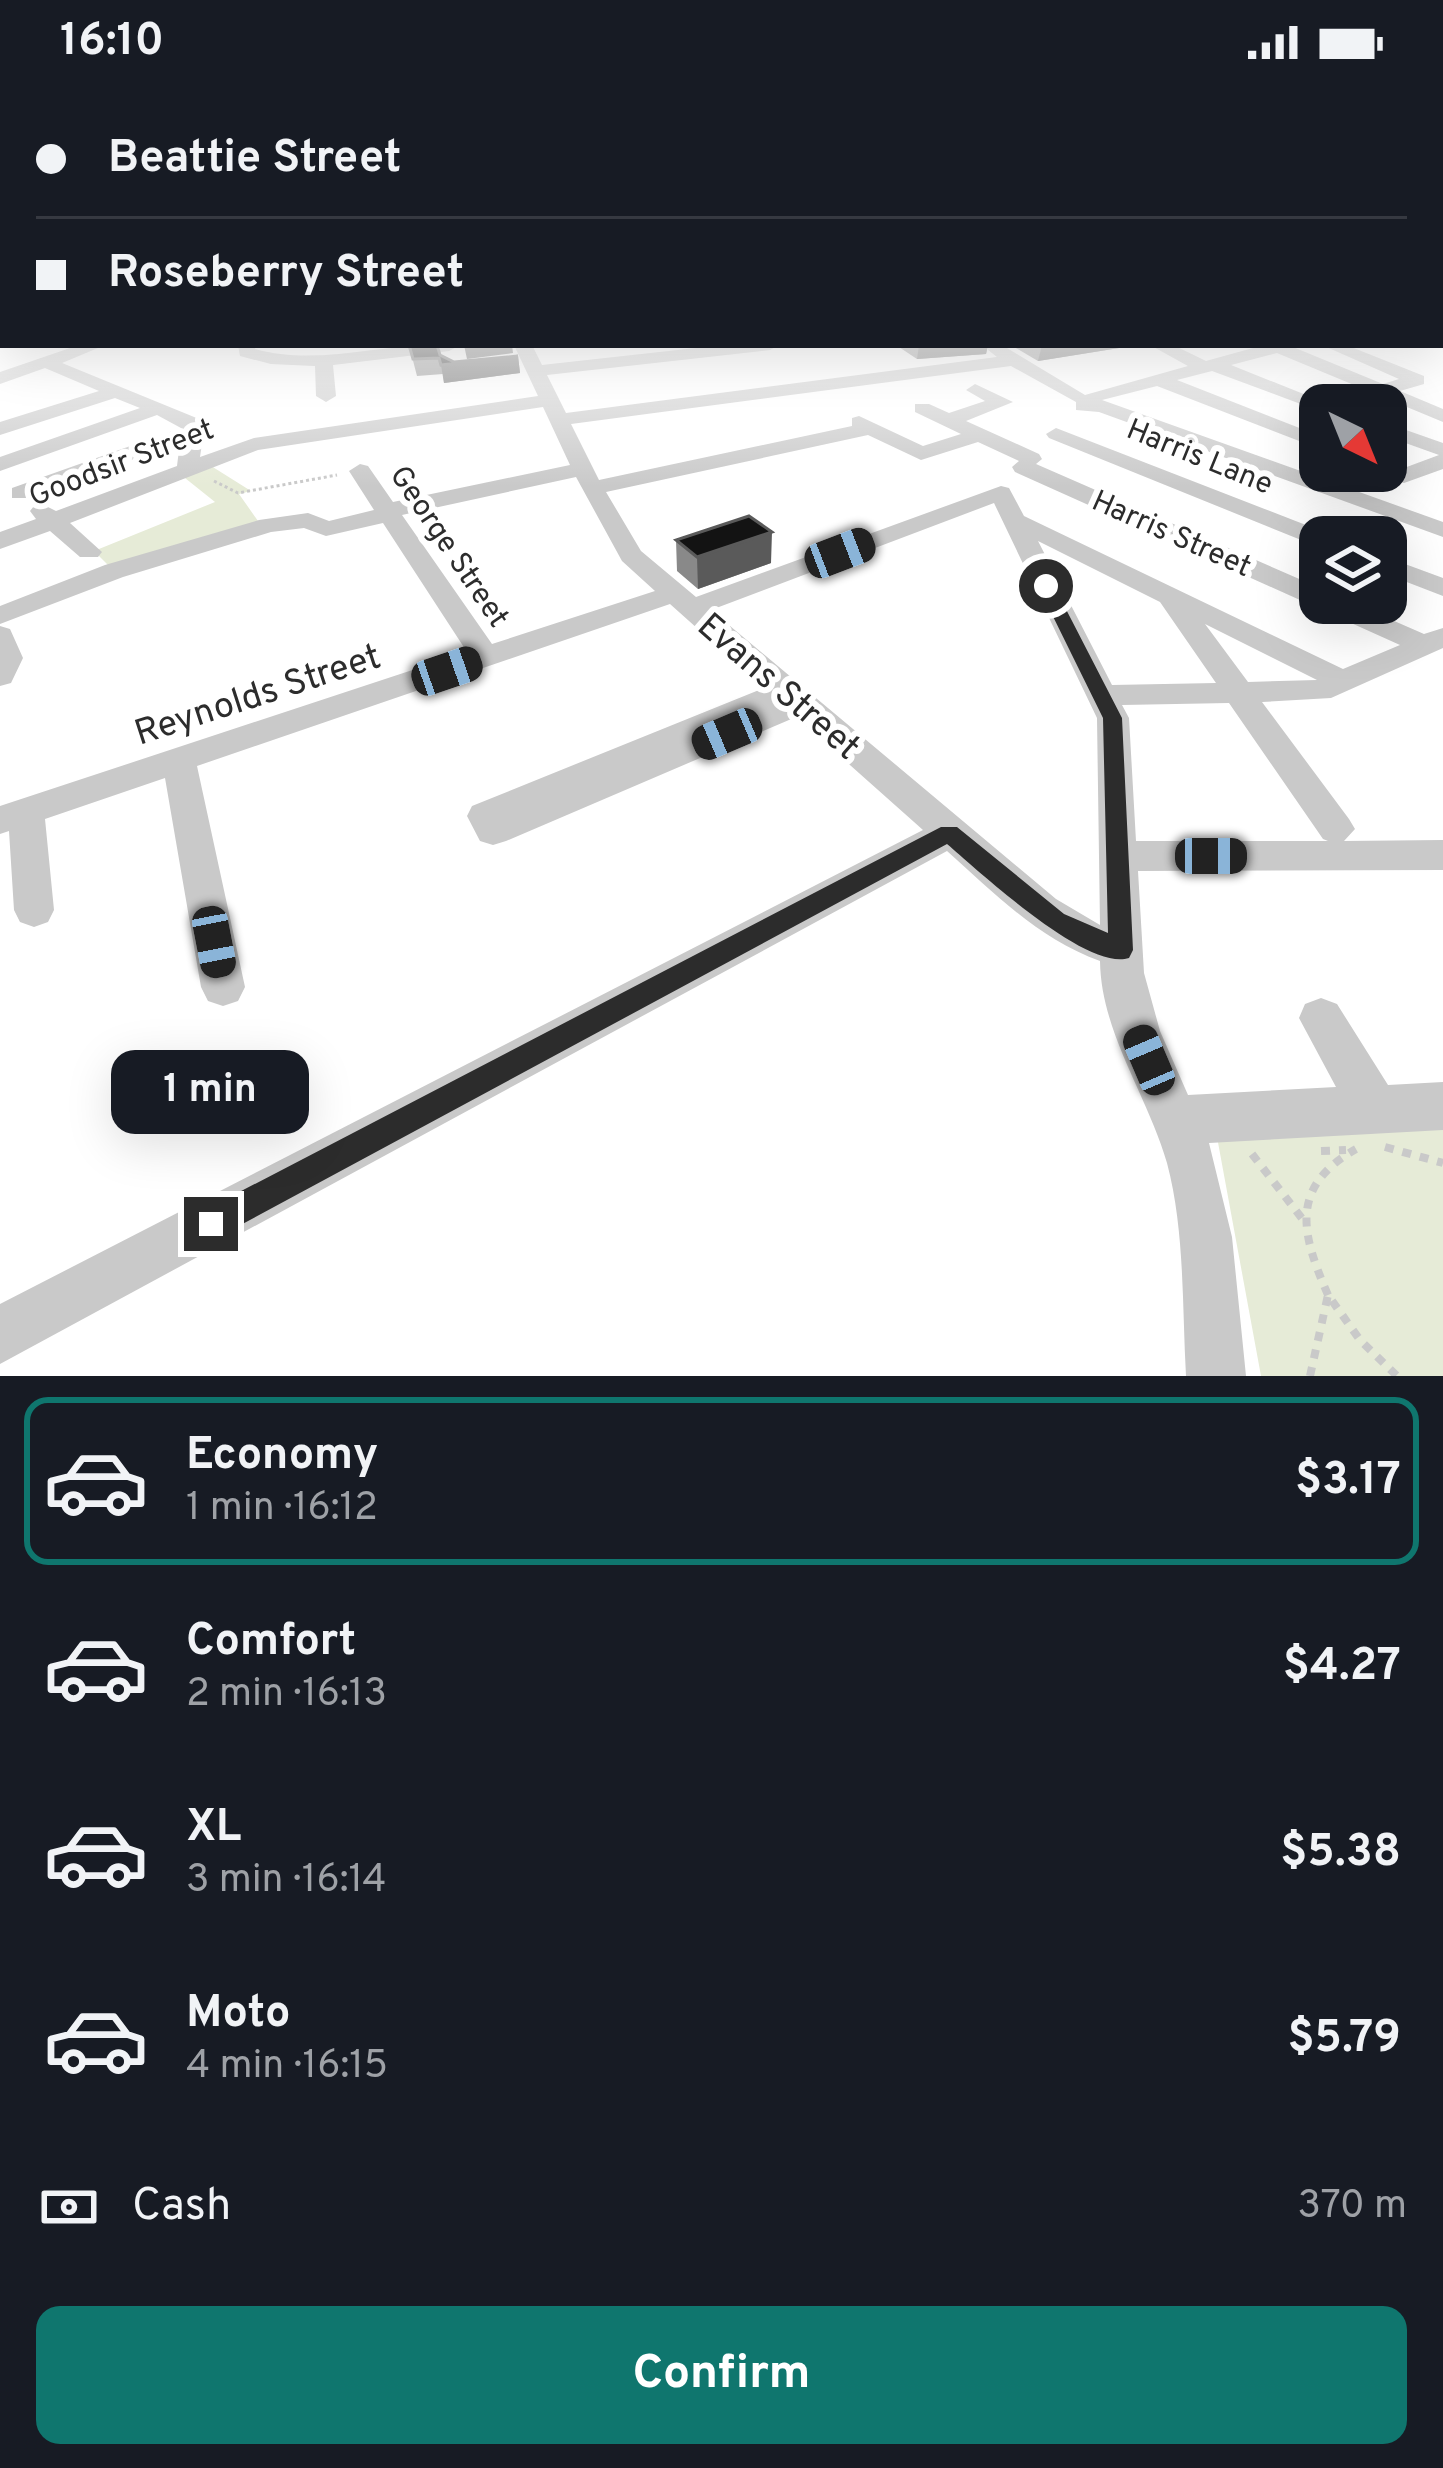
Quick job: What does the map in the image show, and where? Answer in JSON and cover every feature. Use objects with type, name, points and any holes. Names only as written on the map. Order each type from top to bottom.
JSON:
[{"type":"street","points":[[0,378],[33,366]]},
{"type":"street","points":[[56,366],[192,423],[188,469]]},
{"type":"street","points":[[325,366],[326,396]]},
{"type":"street","points":[[456,366],[458,370]]},
{"type":"street","name":"Evans Street","points":[[529,366],[622,545],[1055,922],[1120,950]]},
{"type":"street","name":"Goodsir Street","points":[[0,541],[254,444],[962,366]]},
{"type":"street","points":[[1025,366],[1088,401],[1443,530]]},
{"type":"street","points":[[1005,505],[1027,463],[1088,401],[1207,366]]},
{"type":"street","points":[[1209,366],[1299,396]]},
{"type":"street","points":[[1320,366],[1363,384]]},
{"type":"street","points":[[1383,366],[1417,380],[1440,382]]},
{"type":"street","points":[[1157,379],[1299,435]]},
{"type":"street","points":[[1404,384],[1417,380]]},
{"type":"street","points":[[949,420],[1003,402],[975,390]]},
{"type":"street","points":[[0,429],[118,391]]},
{"type":"street","points":[[1232,408],[1287,392]]},
{"type":"street","name":"Harris Street","points":[[922,407],[1027,463],[1299,588]]},
{"type":"street","points":[[0,464],[159,409]]},
{"type":"street","points":[[0,616],[114,572],[268,525],[308,520],[326,529],[387,513],[865,425],[921,454],[979,435]]},
{"type":"street","points":[[20,493],[194,430]]},
{"type":"street","name":"Harris Lane","points":[[1056,434],[1299,531]]},
{"type":"street","points":[[1407,434],[1443,450]]},
{"type":"street","points":[[1262,465],[1299,452]]},
{"type":"street","points":[[1407,475],[1443,461]]},
{"type":"street","name":"George Street","points":[[360,471],[486,658]]},
{"type":"street","points":[[0,475],[89,552]]},
{"type":"street","points":[[1005,505],[1170,597],[1343,681]]},
{"type":"street","points":[[1005,505],[1103,695],[1114,730],[1120,950],[1136,1030],[1175,1120],[1200,1197],[1216,1376]]},
{"type":"street","name":"Reynolds Street","points":[[13,816],[486,658],[1005,505]]},
{"type":"street","points":[[1407,573],[1443,588]]},
{"type":"street","points":[[1170,597],[1336,829]]},
{"type":"street","points":[[1387,624],[1434,641]]},
{"type":"street","points":[[0,635],[8,658],[0,676]]},
{"type":"street","points":[[1103,695],[1320,691],[1434,641]]},
{"type":"street","points":[[646,758],[795,696]]},
{"type":"street","points":[[179,761],[223,987]]},
{"type":"street","points":[[13,816],[34,910]]},
{"type":"street","points":[[0,1336],[949,833]]},
{"type":"street","points":[[1118,856],[1443,855]]},
{"type":"street","points":[[1321,1018],[1376,1110]]},
{"type":"street","points":[[1175,1120],[1443,1106]]},
{"type":"path","points":[[188,469],[238,493],[360,471]]},
{"type":"path","points":[[1397,1376],[1360,1340],[1328,1295],[1312,1257],[1305,1222],[1310,1188],[1327,1163],[1354,1149],[1382,1147],[1443,1163]]},
{"type":"path","points":[[1249,1150],[1305,1222]]},
{"type":"path","points":[[1310,1376],[1328,1295]]},
{"type":"green space","points":[[208,464],[251,491],[239,494],[258,521],[112,569],[94,551],[215,502],[180,474]]},
{"type":"green space","points":[[1443,1123],[1443,1376],[1261,1376],[1217,1137]]},
{"type":"building","points":[[749,516],[772,532],[697,557],[676,540]]},
{"type":"route","points":[[211,1224],[949,833],[1055,922],[1120,950],[1112,718],[1046,586]]}]
